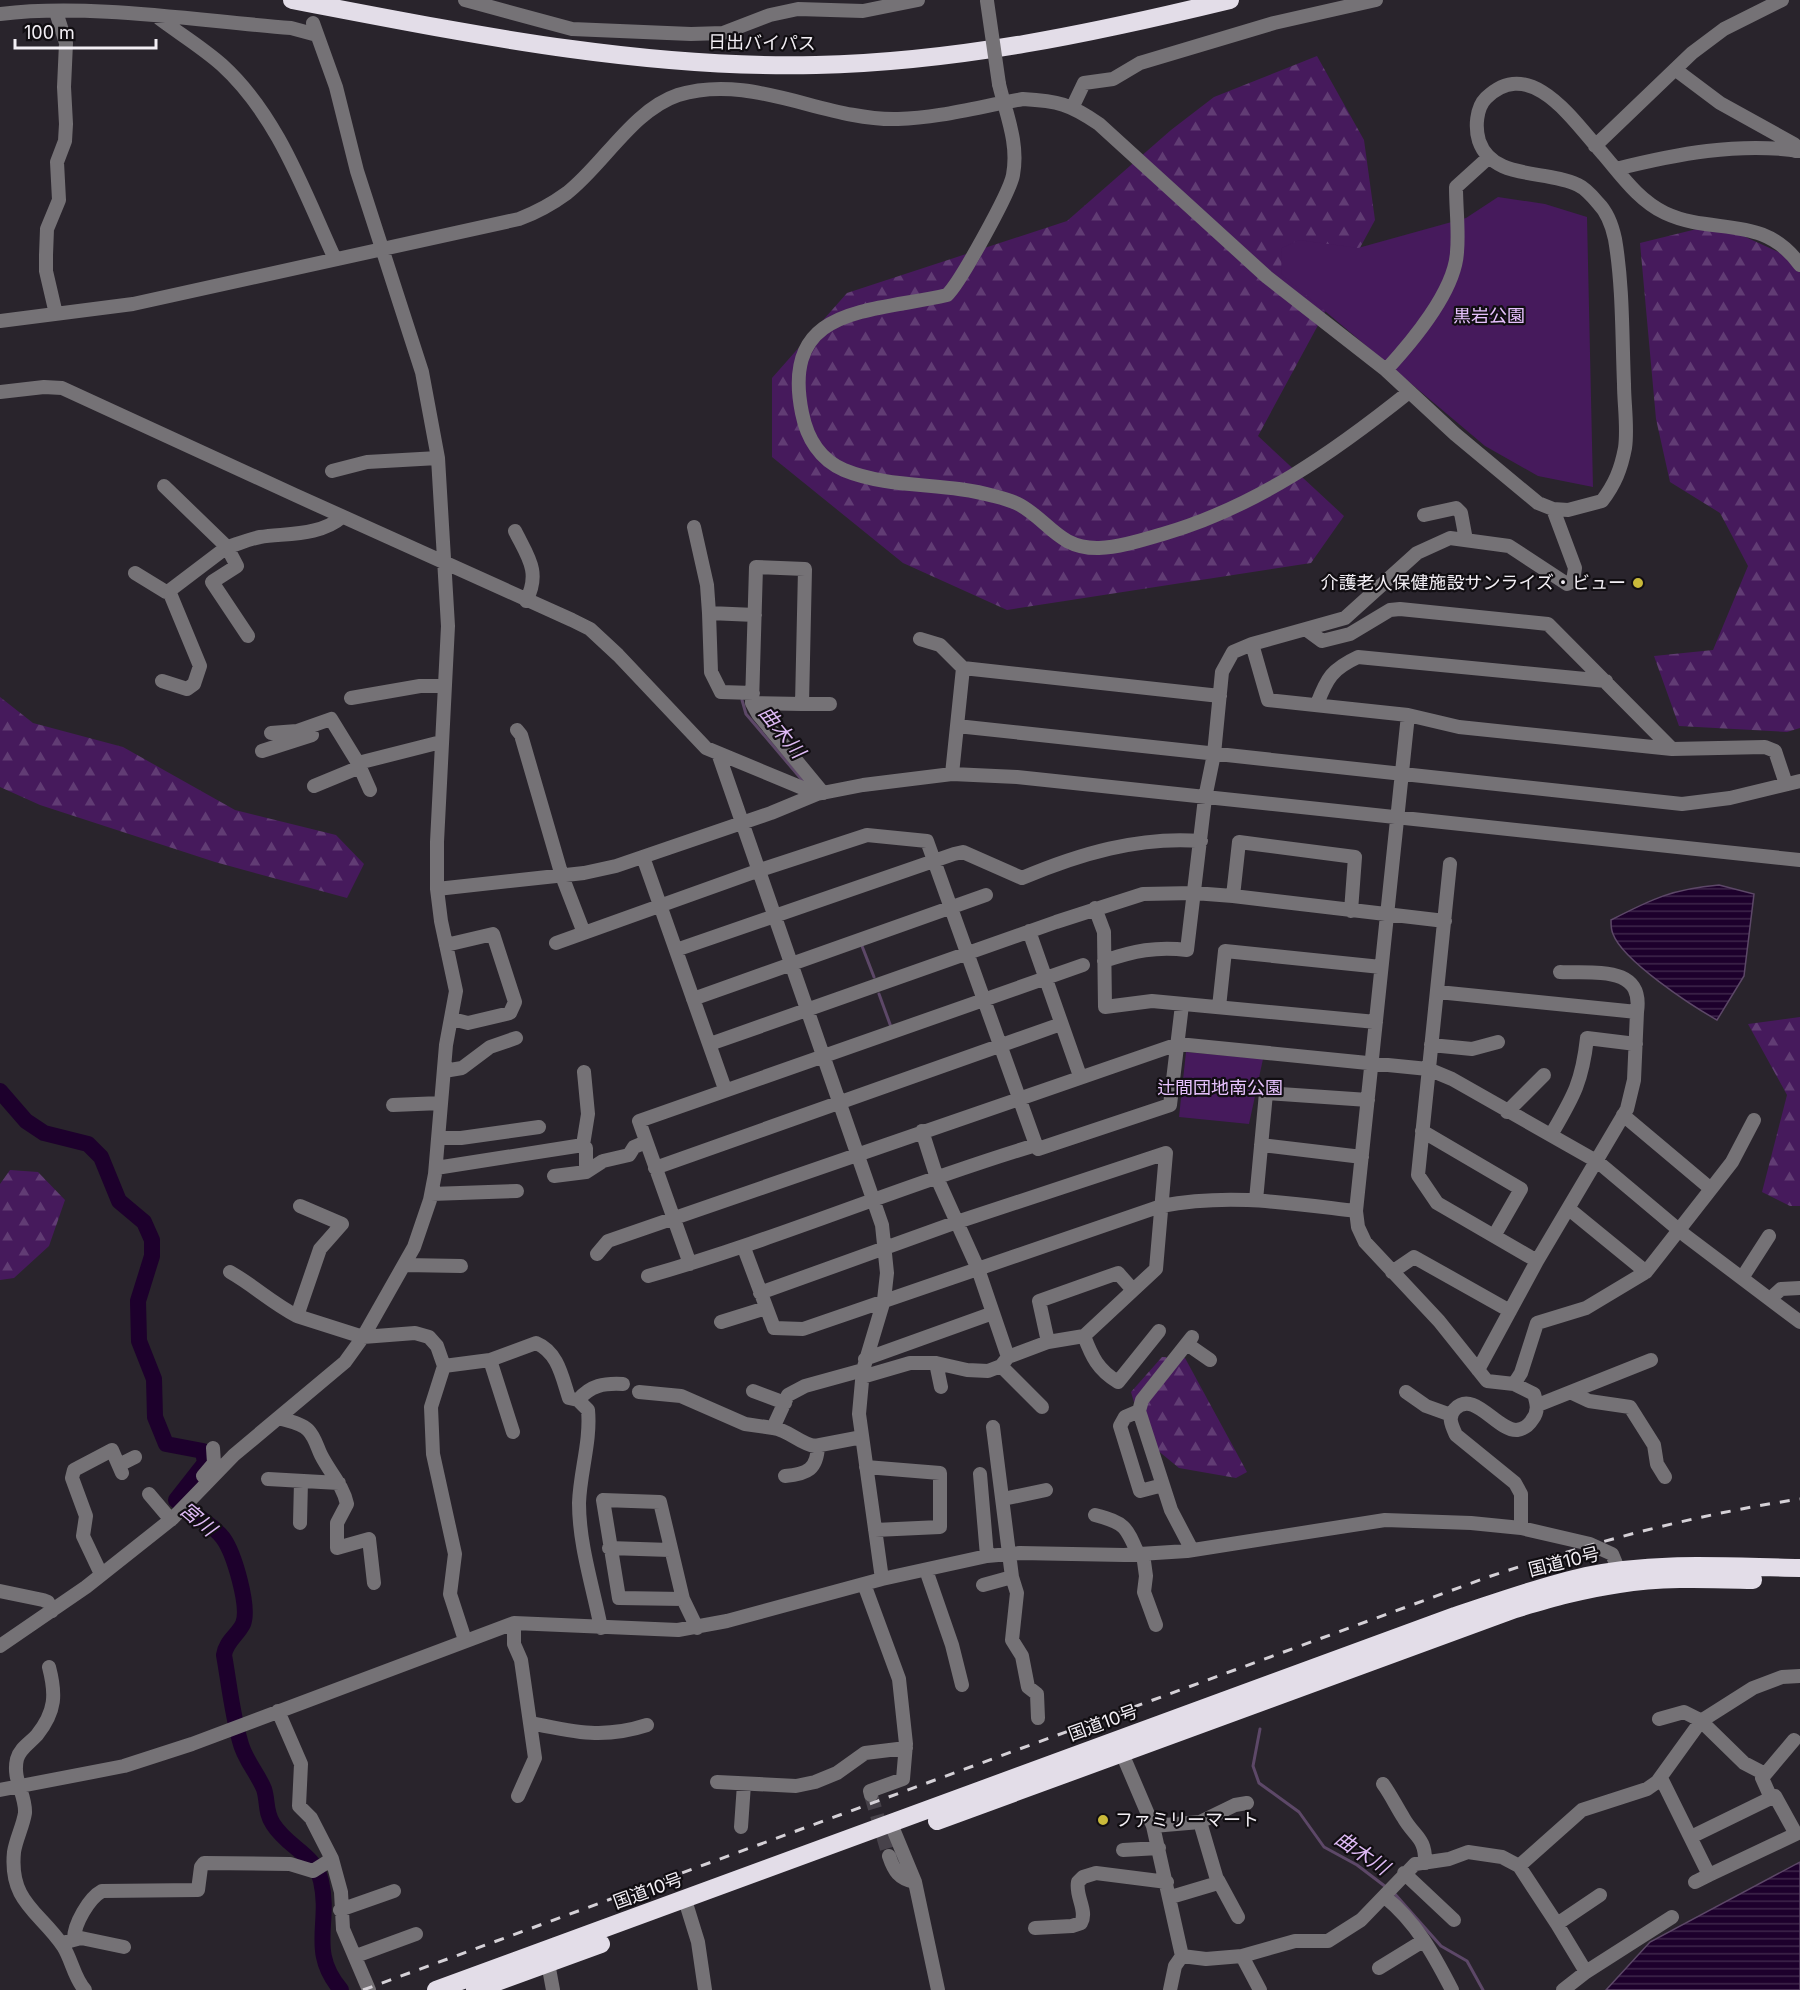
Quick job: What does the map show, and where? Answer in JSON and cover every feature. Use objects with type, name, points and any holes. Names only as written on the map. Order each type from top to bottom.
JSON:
[{"type":"highway","name":"日出バイパス","points":[[292,0],[564,49],[692,62],[816,65],[933,57],[1006,48],[1108,28],[1230,0]]},
{"type":"highway","name":"国道10号","points":[[436,1990],[687,1905],[893,1830],[1506,1599],[1566,1581],[1620,1571],[1689,1566],[1800,1568]]},
{"type":"highway","name":"国道10号","points":[[1119,1746],[1515,1609],[1553,1598],[1620,1584],[1653,1580],[1800,1580]]},
{"type":"highway","name":"国道10号","points":[[475,1990],[548,1963],[687,1905]]},
{"type":"street","points":[[465,0],[572,29],[691,34],[723,33],[770,15],[798,9],[863,11],[918,0]]},
{"type":"street","points":[[987,0],[999,84],[1003,103],[1012,124],[1013,176],[967,268],[947,295],[841,319],[820,330],[808,341],[800,362],[798,391],[810,438],[830,463],[866,477],[993,495],[1020,505],[1068,542],[1098,548],[1119,546],[1186,527],[1262,495],[1347,439],[1409,392]]},
{"type":"street","points":[[1073,106],[1084,83],[1113,79],[1140,63],[1274,23],[1376,0]]},
{"type":"street","points":[[1595,146],[1692,53],[1724,29],[1782,0]]},
{"type":"street","points":[[0,14],[29,5],[56,12],[315,29],[336,87],[357,171],[422,372],[438,458],[448,626],[441,742],[437,889],[456,991],[444,1071],[436,1168],[431,1194],[420,1233],[363,1337],[345,1362],[234,1455],[172,1519],[52,1611],[0,1646]]},
{"type":"street","points":[[56,12],[66,43],[66,133],[57,162],[59,201],[47,229],[46,255],[46,271],[56,314]]},
{"type":"street","points":[[158,17],[223,66],[258,104],[274,130],[335,259]]},
{"type":"street","points":[[1676,70],[1720,103],[1794,144],[1798,151]]},
{"type":"street","points":[[0,321],[134,304],[519,219],[537,212],[567,193],[640,118],[676,96],[709,89],[749,92],[855,114],[897,119],[1023,99],[1044,100],[1073,106],[1099,124],[1267,277],[1386,370],[1530,497],[1553,509],[1568,510],[1602,501],[1619,474],[1626,445],[1621,302],[1615,239],[1609,215],[1579,185],[1511,170],[1488,158],[1479,140],[1477,125],[1482,102],[1494,90],[1513,84],[1530,85],[1551,96],[1640,196],[1664,213],[1691,221],[1740,226],[1767,235],[1790,251],[1800,265]]},
{"type":"street","points":[[1616,169],[1674,155],[1767,147],[1798,151]]},
{"type":"street","points":[[1386,370],[1419,331],[1443,291],[1458,255],[1456,187],[1488,158]]},
{"type":"street","points":[[0,392],[44,387],[62,388],[590,629],[618,655],[706,748],[820,794]]},
{"type":"street","points":[[332,471],[366,462],[438,458]]},
{"type":"street","points":[[164,486],[227,547],[237,566],[212,582],[248,636]]},
{"type":"street","points":[[1424,515],[1456,508],[1461,513],[1466,540]]},
{"type":"street","points":[[1104,961],[1137,950],[1166,947],[1187,950],[1205,798],[1214,754],[1222,672],[1233,652],[1252,644],[1345,618],[1417,553],[1450,538],[1509,546],[1567,584],[1573,581],[1575,568],[1553,509]]},
{"type":"street","points":[[135,573],[166,592],[170,591],[227,547],[257,537],[298,534],[332,526],[342,517]]},
{"type":"street","points":[[694,527],[707,585],[711,672],[721,692],[802,704],[830,704]]},
{"type":"street","points":[[515,531],[533,567],[533,587],[526,601]]},
{"type":"street","points":[[802,704],[805,569],[756,567],[753,698],[758,714],[820,794]]},
{"type":"street","points":[[162,681],[187,689],[194,684],[200,666],[170,591]]},
{"type":"street","points":[[1307,630],[1322,641],[1350,634],[1390,610],[1400,609],[1548,624],[1672,749]]},
{"type":"street","points":[[709,613],[755,615]]},
{"type":"street","points":[[920,639],[940,645],[963,668],[1220,696]]},
{"type":"street","points":[[957,726],[1682,804],[1730,798],[1793,783],[1772,748],[1672,749],[1459,727],[1408,715],[1268,700],[1252,644]]},
{"type":"street","points":[[1317,704],[1328,677],[1343,664],[1359,657],[1606,681]]},
{"type":"street","points":[[952,774],[963,668]]},
{"type":"street","points":[[351,698],[420,686],[445,686]]},
{"type":"street","points":[[1408,715],[1356,1211],[1358,1227],[1365,1242],[1439,1321],[1488,1381],[1514,1384],[1534,1394],[1538,1405],[1536,1416],[1529,1425],[1518,1430],[1504,1427],[1478,1407],[1467,1404],[1456,1407],[1451,1414],[1451,1424],[1456,1435],[1515,1483],[1521,1494],[1521,1528]]},
{"type":"street","points":[[271,733],[297,731],[332,719],[359,765],[369,790]]},
{"type":"street","points":[[262,751],[338,729]]},
{"type":"street","points":[[517,730],[521,735],[562,876],[584,933]]},
{"type":"street","points":[[314,786],[359,765],[441,742]]},
{"type":"street","points":[[718,753],[772,915],[874,1201],[885,1247],[884,1300],[863,1369],[859,1414],[882,1579]]},
{"type":"street","points":[[437,889],[562,876],[616,866],[820,794],[952,774],[1017,777],[1800,860]]},
{"type":"street","points":[[556,944],[757,871],[867,835],[927,841],[1038,1149],[1170,1105],[1182,1005]]},
{"type":"street","points":[[676,950],[772,915],[963,852],[1022,878],[1129,843],[1167,838],[1201,841]]},
{"type":"street","points":[[1233,896],[1239,842],[1355,856],[1351,911]]},
{"type":"street","points":[[643,857],[726,1089]]},
{"type":"street","points":[[1450,864],[1418,1175],[1437,1203],[1538,1261]]},
{"type":"street","points":[[710,1044],[1095,908],[1143,894],[1194,893],[1233,896],[1445,921]]},
{"type":"street","points":[[693,999],[986,895]]},
{"type":"street","points":[[1095,908],[1104,933],[1105,1007],[1152,1001],[1376,1022]]},
{"type":"street","points":[[1029,932],[1080,1076]]},
{"type":"street","points":[[446,945],[493,934],[514,1002],[510,1013],[468,1023],[452,1019]]},
{"type":"street","points":[[1219,1007],[1225,951],[1381,967]]},
{"type":"street","points":[[690,1264],[639,1121],[1083,965]]},
{"type":"street","points":[[1478,1370],[1538,1261],[1598,1162],[1623,1115],[1634,1080],[1636,988],[1621,976],[1560,972]]},
{"type":"street","points":[[1438,992],[1637,1012]]},
{"type":"street","points":[[655,1168],[1062,1024]]},
{"type":"street","points":[[444,1071],[462,1068],[490,1047],[516,1038]]},
{"type":"street","points":[[1551,1135],[1577,1088],[1583,1072],[1587,1038],[1636,1044]]},
{"type":"street","points":[[1431,1044],[1472,1049],[1498,1041]]},
{"type":"street","points":[[597,1254],[608,1241],[1018,1097],[1178,1044],[1428,1069],[1452,1079],[1598,1162],[1680,1231],[1800,1322]]},
{"type":"street","points":[[582,1145],[588,1114],[584,1072]]},
{"type":"street","points":[[1507,1112],[1544,1075]]},
{"type":"street","points":[[1256,1200],[1266,1093],[1368,1100]]},
{"type":"street","points":[[393,1105],[441,1103]]},
{"type":"street","points":[[1623,1115],[1711,1189]]},
{"type":"street","points":[[1514,1384],[1521,1373],[1537,1323],[1586,1308],[1646,1272],[1732,1162],[1754,1119]]},
{"type":"street","points":[[438,1138],[461,1138],[539,1127]]},
{"type":"street","points":[[922,1131],[937,1178],[978,1269],[993,1313],[1005,1362],[1042,1407]]},
{"type":"street","points":[[1422,1131],[1521,1189],[1494,1236]]},
{"type":"street","points":[[554,1176],[586,1172],[603,1161],[629,1155],[634,1147],[646,1142]]},
{"type":"street","points":[[436,1168],[582,1145]]},
{"type":"street","points":[[582,1145],[586,1148],[586,1172]]},
{"type":"street","points":[[648,1276],[744,1248],[937,1178],[1036,1145]]},
{"type":"street","points":[[1261,1145],[1362,1157]]},
{"type":"street","points":[[760,1293],[957,1222],[1166,1153],[1156,1269],[1084,1336],[1048,1342],[988,1371],[967,1370],[936,1363],[910,1363],[863,1369]]},
{"type":"street","points":[[431,1194],[517,1191]]},
{"type":"street","points":[[744,1248],[774,1328],[803,1329],[1161,1206],[1200,1198],[1256,1200],[1356,1211]]},
{"type":"street","points":[[297,1316],[320,1249],[342,1224],[300,1206]]},
{"type":"street","points":[[1569,1209],[1646,1272]]},
{"type":"street","points":[[1742,1278],[1769,1236]]},
{"type":"street","points":[[1392,1272],[1414,1257],[1510,1311]]},
{"type":"street","points":[[405,1264],[460,1266]]},
{"type":"street","points":[[230,1272],[255,1286],[274,1304],[297,1316],[363,1337],[415,1333],[429,1337],[437,1346],[444,1366],[431,1407],[434,1454],[455,1554],[450,1593],[465,1640]]},
{"type":"street","points":[[1048,1342],[1039,1300],[1118,1273],[1133,1290]]},
{"type":"street","points":[[1770,1299],[1781,1289],[1800,1288]]},
{"type":"street","points":[[721,1322],[766,1308]]},
{"type":"street","points":[[773,1428],[789,1395],[805,1386],[863,1369],[993,1313]]},
{"type":"street","points":[[1084,1336],[1093,1361],[1103,1373],[1118,1382],[1159,1331]]},
{"type":"street","points":[[1192,1550],[1171,1510],[1139,1411],[1142,1400],[1189,1340],[1210,1360]]},
{"type":"street","points":[[444,1366],[490,1360],[536,1343],[548,1348],[558,1365],[569,1398],[578,1400],[588,1410],[590,1430],[581,1467],[579,1506],[585,1552],[601,1628]]},
{"type":"street","points":[[490,1360],[513,1432]]},
{"type":"street","points":[[1538,1405],[1652,1360]]},
{"type":"street","points":[[936,1363],[941,1387]]},
{"type":"street","points":[[578,1400],[588,1389],[607,1383],[623,1384]]},
{"type":"street","points":[[753,1391],[785,1403]]},
{"type":"street","points":[[639,1392],[681,1396],[745,1424],[782,1429],[808,1445],[818,1446],[862,1437]]},
{"type":"street","points":[[1406,1392],[1426,1406],[1451,1414]]},
{"type":"street","points":[[1572,1393],[1590,1401],[1630,1407],[1654,1445],[1657,1464],[1665,1477]]},
{"type":"street","points":[[1139,1411],[1125,1417],[1120,1426],[1140,1491],[1163,1485]]},
{"type":"street","points":[[278,1418],[302,1425],[309,1431],[339,1483],[347,1504],[337,1523],[337,1548],[369,1539],[374,1583]]},
{"type":"street","points":[[993,1427],[1012,1577],[1017,1593],[1012,1640],[1022,1656],[1028,1687],[1037,1694],[1038,1718]]},
{"type":"street","points":[[785,1476],[799,1474],[811,1468],[817,1461],[818,1446]]},
{"type":"street","points":[[192,1498],[194,1485],[214,1463],[213,1448]]},
{"type":"street","points":[[101,1574],[83,1536],[86,1516],[72,1478],[74,1470],[112,1450],[120,1469],[135,1457]]},
{"type":"street","points":[[866,1467],[940,1473],[940,1527],[875,1530]]},
{"type":"street","points":[[980,1474],[987,1556]]},
{"type":"street","points":[[268,1479],[339,1483]]},
{"type":"street","points":[[300,1522],[301,1481]]},
{"type":"street","points":[[1003,1499],[1046,1490]]},
{"type":"street","points":[[149,1494],[172,1519]]},
{"type":"street","points":[[683,1599],[619,1598],[609,1548],[603,1500],[660,1502],[683,1599],[697,1628]]},
{"type":"street","points":[[1095,1515],[1119,1521],[1141,1554],[1146,1576],[1144,1592],[1156,1625]]},
{"type":"street","points":[[0,1790],[124,1766],[192,1744],[514,1623],[601,1628],[678,1630],[697,1628],[882,1579],[987,1556],[1141,1554],[1192,1550],[1385,1520],[1471,1522],[1521,1528],[1590,1544],[1612,1554],[1620,1571]]},
{"type":"street","points":[[609,1548],[670,1550]]},
{"type":"street","points":[[926,1569],[939,1613],[952,1645],[962,1684]]},
{"type":"street","points":[[983,1585],[1012,1577]]},
{"type":"street","points":[[864,1584],[899,1679],[906,1748],[903,1779],[870,1791],[871,1795]]},
{"type":"street","points":[[0,1591],[43,1600],[48,1602],[52,1611]]},
{"type":"street","points":[[514,1623],[514,1644],[521,1660],[535,1758],[518,1796]]},
{"type":"street","points":[[49,1667],[55,1699],[37,1735],[20,1751],[16,1772],[24,1813],[14,1856],[20,1894],[23,1902],[68,1941],[124,1947]]},
{"type":"street","points":[[1519,1866],[1582,1810],[1647,1789],[1662,1778],[1702,1721],[1753,1688],[1782,1677],[1800,1676]]},
{"type":"street","points":[[278,1711],[301,1764],[299,1806],[311,1818],[332,1859],[341,1892],[340,1910],[343,1929],[369,1990]]},
{"type":"street","points":[[1659,1719],[1684,1712],[1702,1721],[1744,1763],[1766,1774]]},
{"type":"street","points":[[531,1723],[587,1735],[626,1732],[647,1725]]},
{"type":"street","points":[[1771,1798],[1762,1778],[1794,1740]]},
{"type":"street","points":[[1119,1746],[1154,1826],[1171,1897],[1182,1956],[1174,1966],[1170,1990]]},
{"type":"street","points":[[717,1782],[796,1786],[815,1782],[837,1773],[865,1753],[906,1748]]},
{"type":"street","points":[[1662,1778],[1709,1875]]},
{"type":"street","points":[[741,1827],[744,1784]]},
{"type":"street","points":[[1383,1784],[1403,1818],[1422,1841],[1425,1849],[1425,1863]]},
{"type":"street","points":[[1690,1838],[1775,1796],[1798,1837],[1695,1882]]},
{"type":"street","points":[[1154,1826],[1200,1822],[1235,1805],[1247,1803]]},
{"type":"street","points":[[1200,1822],[1218,1880],[1238,1917]]},
{"type":"street","points":[[893,1830],[915,1882],[938,1990]]},
{"type":"street","points":[[1123,1850],[1159,1848]]},
{"type":"street","points":[[1182,1956],[1206,1959],[1242,1956],[1296,1941],[1320,1942],[1337,1937],[1361,1920],[1415,1864],[1449,1860],[1468,1852],[1502,1857],[1519,1866],[1586,1972]]},
{"type":"street","points":[[889,1856],[893,1869],[903,1880],[915,1882]]},
{"type":"street","points":[[86,1990],[78,1982],[68,1941],[90,1901],[102,1892],[198,1890],[201,1867],[204,1863],[290,1863],[314,1871],[332,1859]]},
{"type":"street","points":[[1404,1873],[1454,1920]]},
{"type":"street","points":[[1035,1928],[1072,1926],[1081,1923],[1083,1916],[1077,1888],[1078,1882],[1089,1875],[1167,1882]]},
{"type":"street","points":[[1171,1897],[1217,1885],[1218,1880]]},
{"type":"street","points":[[340,1910],[394,1891]]},
{"type":"street","points":[[1389,1892],[1407,1914],[1438,1962],[1452,1990]]},
{"type":"street","points":[[1557,1924],[1600,1895]]},
{"type":"street","points":[[687,1905],[698,1942],[705,1990]]},
{"type":"street","points":[[1556,1989],[1672,1917]]},
{"type":"street","points":[[356,1956],[416,1934]]},
{"type":"street","points":[[1379,1968],[1423,1941]]},
{"type":"street","points":[[1242,1956],[1260,1990]]},
{"type":"street","points":[[548,1963],[553,1990]]},
{"type":"green space","points":[[1317,56],[1364,140],[1375,220],[1258,436],[1344,516],[1311,563],[1007,610],[903,563],[772,457],[772,378],[847,293],[1067,221],[1171,130],[1214,97]]},
{"type":"green space","name":"黒岩公園","points":[[1498,197],[1545,204],[1587,217],[1593,487],[1538,476],[1485,446],[1281,274],[1282,248],[1299,240],[1358,248],[1466,218]]},
{"type":"green space","points":[[1717,224],[1800,262],[1800,728],[1787,732],[1679,726],[1654,656],[1713,650],[1748,566],[1720,513],[1670,482],[1656,419],[1640,243]]},
{"type":"green space","points":[[0,697],[33,723],[123,747],[235,810],[336,835],[364,864],[347,898],[215,862],[40,805],[0,787]]},
{"type":"green space","points":[[1800,1017],[1800,1206],[1790,1206],[1762,1192],[1787,1095],[1748,1024]]},
{"type":"green space","name":"辻間団地南公園","points":[[1186,1052],[1263,1059],[1249,1124],[1179,1117]]},
{"type":"green space","points":[[10,1170],[38,1172],[65,1200],[49,1246],[14,1278],[0,1280],[0,1184]]},
{"type":"green space","points":[[1162,1357],[1185,1358],[1247,1472],[1236,1478],[1179,1468],[1145,1440],[1131,1392]]},
{"type":"shaded area","points":[[1719,885],[1754,894],[1744,976],[1717,1020],[1659,982],[1630,957],[1613,934],[1611,920],[1675,892]]},
{"type":"shaded area","points":[[1800,1862],[1800,1990],[1606,1990],[1650,1942]]},
{"type":"waterway","name":"曲木川","points":[[742,700],[746,714],[803,781]]},
{"type":"waterway","name":"曲木川","points":[[862,946],[874,977]]},
{"type":"waterway","name":"曲木川","points":[[879,994],[891,1027]]},
{"type":"waterway","name":"宮川","points":[[0,1091],[26,1121],[44,1133],[88,1144],[101,1157],[119,1201],[144,1222],[152,1240],[152,1256],[138,1301],[139,1341],[154,1379],[155,1417],[166,1444],[203,1451],[205,1463],[176,1500],[219,1533],[236,1567],[243,1593],[245,1616],[241,1628],[227,1646],[224,1655],[237,1730],[244,1754],[264,1789],[273,1824],[307,1857],[318,1872],[323,1896],[322,1937],[325,1963],[341,1990]]},
{"type":"waterway","name":"曲木川","points":[[1260,1729],[1253,1766],[1259,1783],[1299,1812],[1324,1847],[1357,1865],[1386,1887]]},
{"type":"waterway","name":"曲木川","points":[[1394,1893],[1441,1946],[1467,1961],[1483,1990]]},
{"type":"tunnel","points":[[871,1795],[889,1856]]},
{"type":"railway","points":[[363,1990],[1488,1577],[1642,1531],[1720,1513],[1800,1499]]},
{"type":"place","name":"介護老人保健施設サンライズ・ビュー","points":[[1638,583]]},
{"type":"place","name":"ファミリーマート","points":[[1103,1820]]}]
